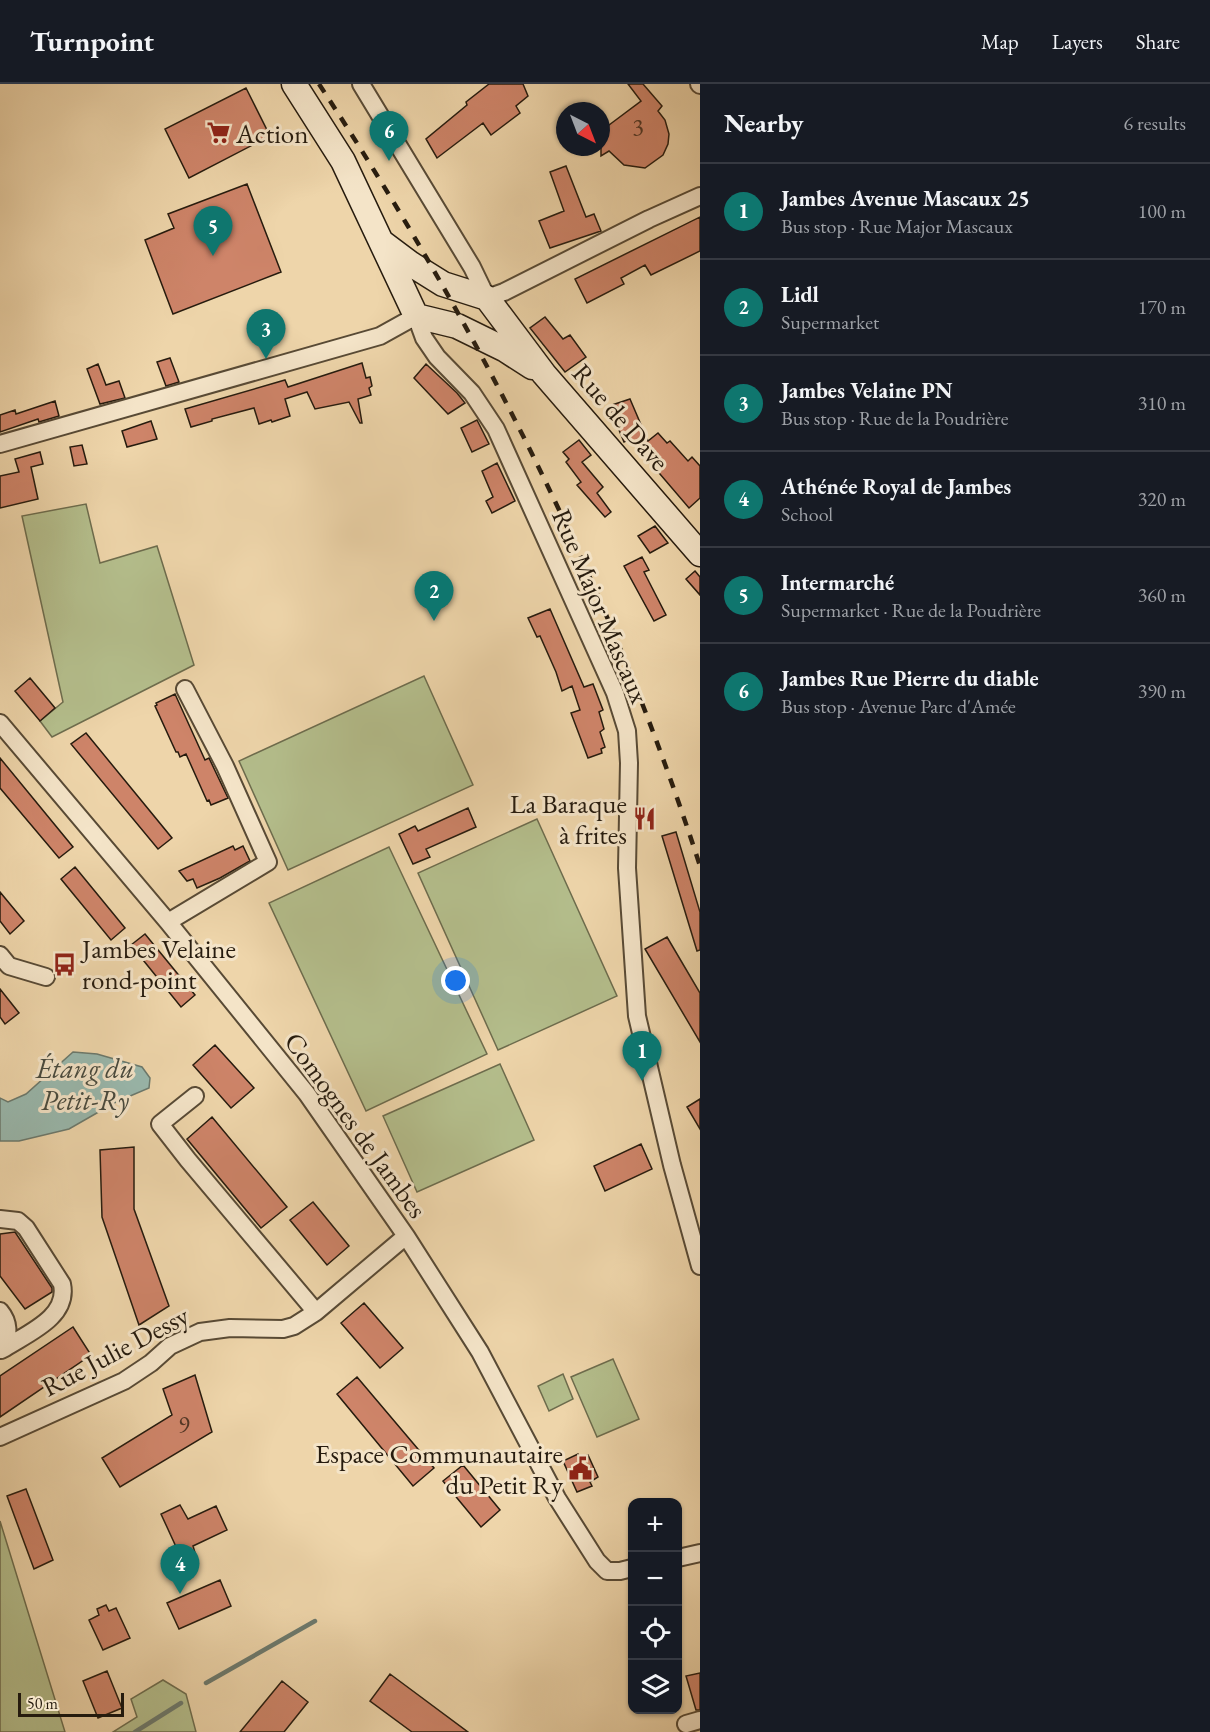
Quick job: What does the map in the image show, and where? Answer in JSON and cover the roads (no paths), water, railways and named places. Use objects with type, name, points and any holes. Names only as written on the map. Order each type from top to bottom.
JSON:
[{"type":"main road","points":[[294,84],[343,161],[416,316]]},
{"type":"main road","points":[[383,243],[443,284],[487,298],[480,312],[457,326]]},
{"type":"main road","points":[[416,316],[420,302],[428,292],[443,284]]},
{"type":"main road","name":"Rue de Dave","points":[[487,298],[544,374],[700,554]]},
{"type":"main road","name":"Rue de Dave","points":[[416,316],[457,326],[504,349],[544,374]]},
{"type":"street","points":[[361,84],[472,267],[487,298],[504,292],[700,196]]},
{"type":"street","points":[[0,444],[380,336],[416,316]]},
{"type":"street","name":"Rue Major Mascaux","points":[[416,316],[424,338],[437,357],[472,393],[496,429],[615,693],[627,731],[629,763],[627,868],[637,1016],[672,1165],[700,1266]]},
{"type":"street","points":[[168,922],[268,862],[220,756],[185,690]]},
{"type":"street","name":"Comognes de Jambes","points":[[0,723],[168,922],[307,1094],[406,1236],[480,1352],[558,1498],[597,1561],[607,1570],[628,1569]]},
{"type":"street","points":[[0,955],[9,966],[46,977]]},
{"type":"street","points":[[195,1096],[160,1124],[316,1312]]},
{"type":"street","points":[[0,1219],[18,1221],[26,1228],[58,1278],[64,1293],[61,1305],[54,1315],[2,1349]]},
{"type":"street","name":"Rue Julie Dessy","points":[[0,1437],[124,1381],[151,1364],[170,1346],[200,1332],[230,1328],[283,1329],[294,1326],[316,1312],[406,1236]]},
{"type":"street","points":[[0,1311],[5,1317],[8,1329],[2,1349]]},
{"type":"street","points":[[682,1557],[700,1553]]},
{"type":"water","name":"Étang du Petit-Ry","points":[[73,1052],[97,1054],[142,1067],[150,1078],[149,1088],[116,1102],[69,1129],[19,1141],[0,1141],[0,1098],[8,1102],[26,1094]]},
{"type":"waterway","points":[[206,1683],[315,1621]]},
{"type":"waterway","points":[[135,1732],[181,1703]]},
{"type":"railway","points":[[319,84],[434,271],[487,366],[536,462],[625,660],[700,866]]},
{"type":"place","name":"Action","points":[[218,133]]},
{"type":"place","name":"Jambes Rue Pierre du diable","points":[[389,161]]},
{"type":"place","name":"Intermarché","points":[[213,256]]},
{"type":"place","name":"Jambes Velaine PN","points":[[266,359]]},
{"type":"place","name":"Lidl","points":[[434,621]]},
{"type":"place","name":"La Baraque à frites","points":[[645,819]]},
{"type":"place","name":"Jambes Velaine rond-point","points":[[64,964]]},
{"type":"place","name":"Jambes Avenue Mascaux 25","points":[[642,1081]]},
{"type":"place","name":"Espace Communautaire du Petit Ry","points":[[581,1469]]},
{"type":"place","name":"Athénée Royal de Jambes","points":[[180,1594]]}]
